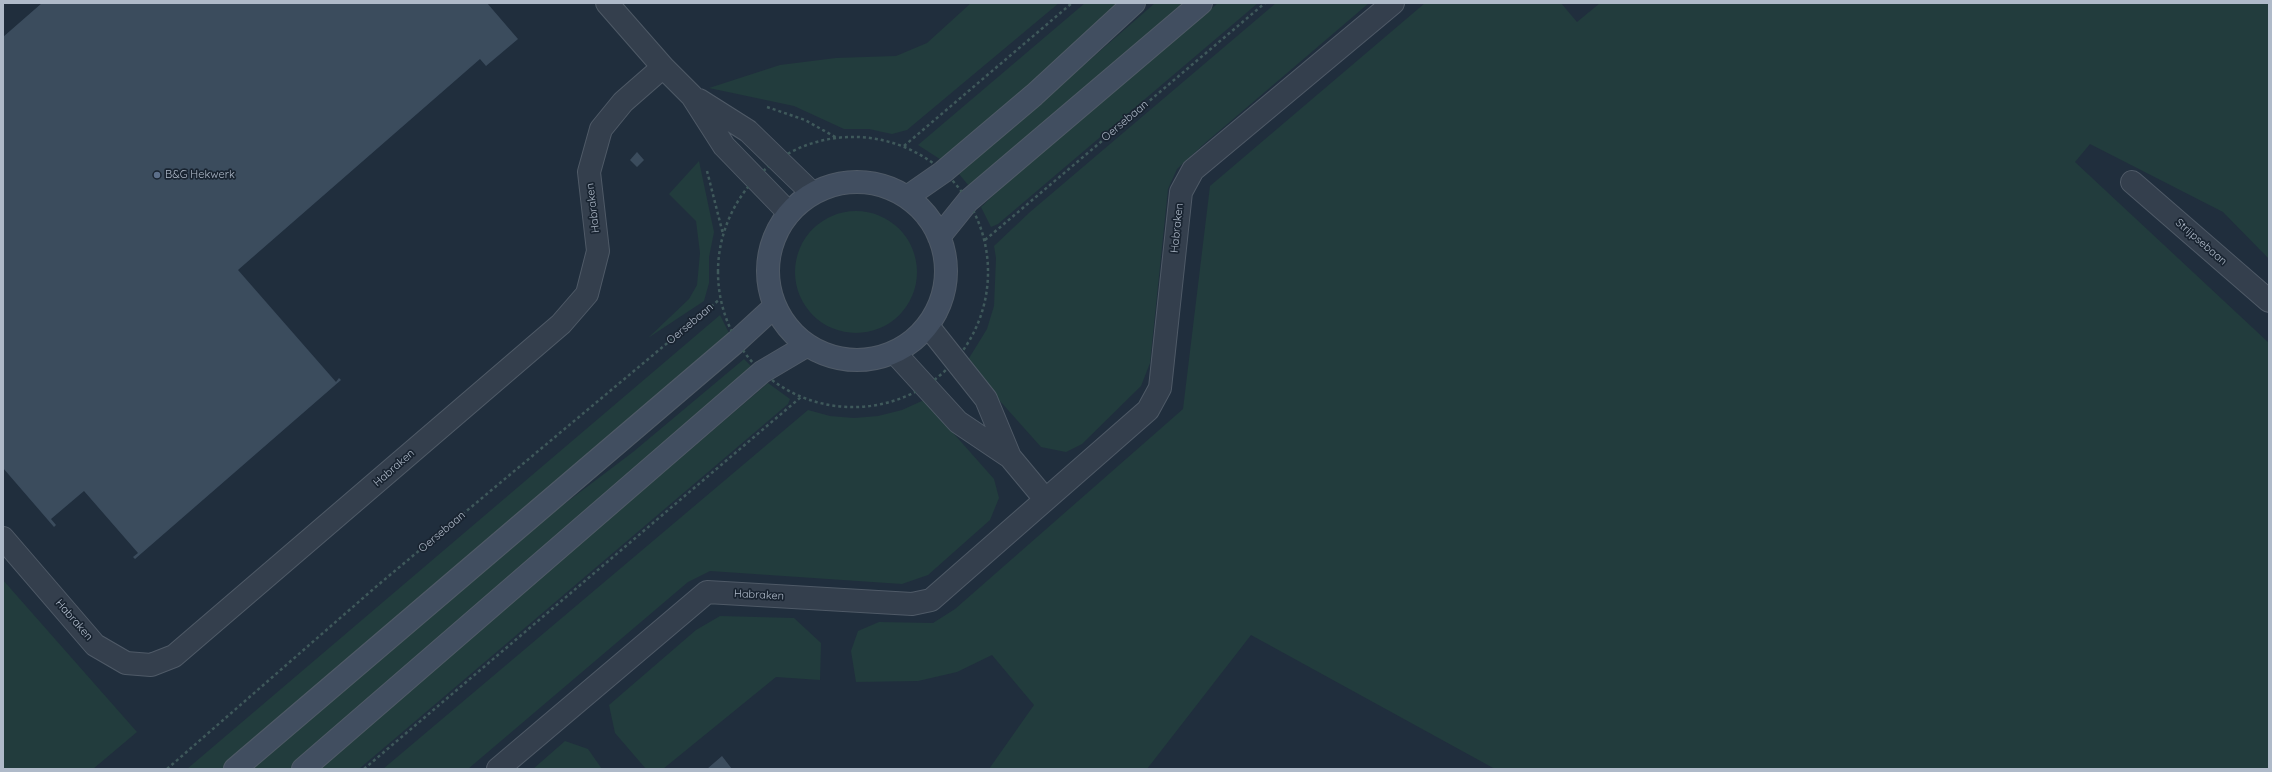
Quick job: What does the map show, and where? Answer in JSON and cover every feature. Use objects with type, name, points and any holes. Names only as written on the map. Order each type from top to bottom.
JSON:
[{"type":"main road","points":[[907,197],[944,172],[1034,95],[1134,3]]},
{"type":"main road","points":[[939,236],[968,201],[1201,3]]},
{"type":"main road","points":[[860,181],[884,186],[907,197],[926,214],[939,236],[946,259],[946,282],[940,305],[928,326],[913,341],[895,353],[865,361],[834,359],[806,346],[787,329],[774,307],[767,274],[772,241],[789,213],[812,193],[835,184],[860,181]]},
{"type":"main road","points":[[235,769],[737,341],[774,307]]},
{"type":"main road","points":[[303,769],[762,372],[806,346]]},
{"type":"street","points":[[607,3],[663,67],[692,96],[724,146],[789,213]]},
{"type":"street","name":"Habraken","points":[[498,769],[707,592],[912,604],[931,600],[1148,410],[1160,388],[1181,192],[1193,170],[1393,3]]},
{"type":"street","name":"Habraken","points":[[3,538],[95,645],[126,663],[151,665],[174,656],[561,324],[587,294],[598,251],[589,172],[601,129],[623,102],[663,67]]},
{"type":"street","points":[[692,96],[748,131],[812,193]]},
{"type":"street","name":"Strijpsebaan","points":[[2132,182],[2269,301]]},
{"type":"street","points":[[928,326],[954,361],[986,399],[1010,457]]},
{"type":"street","points":[[895,353],[958,422],[1010,457],[1045,499]]},
{"type":"path","points":[[904,146],[1072,3]]},
{"type":"path","name":"Oersebaan","points":[[985,240],[1265,3]]},
{"type":"path","points":[[837,138],[871,138],[904,146],[925,157],[944,172],[968,201],[985,240],[988,264],[986,290],[980,316],[969,340],[954,361],[924,386],[906,396],[864,406],[843,407],[801,397],[780,386],[762,372],[737,341],[727,321],[720,299],[718,278],[718,256],[723,234],[741,195],[755,178],[778,159],[816,142],[837,138]]},
{"type":"path","name":"Oersebaan","points":[[167,769],[378,586],[720,299]]},
{"type":"path","points":[[364,769],[801,397]]},
{"type":"green space","points":[[971,3],[1059,3],[907,130],[892,134],[869,129],[844,129],[794,106],[709,88],[780,65],[836,58],[896,56],[927,43]]},
{"type":"green space","points":[[1085,3],[1127,3],[946,163],[918,145]]},
{"type":"green space","points":[[1155,3],[1192,3],[969,186],[959,174]]},
{"type":"green space","points":[[1218,3],[1258,3],[998,224],[991,227],[981,207],[1047,145]]},
{"type":"green space","points":[[1276,3],[1369,3],[1204,144],[1177,169],[1168,189],[1150,363],[1141,386],[1082,444],[1066,452],[1041,447],[966,363],[987,329],[994,306],[996,258],[994,246],[1030,212]]},
{"type":"green space","points":[[1425,3],[1561,3],[1577,22],[1600,3],[2269,3],[2269,259],[2223,212],[2090,144],[2075,162],[2269,343],[2269,769],[1495,769],[1251,635],[1147,769],[989,769],[1034,705],[992,655],[957,672],[918,681],[856,682],[851,651],[858,631],[879,622],[933,623],[955,609],[1183,409],[1210,186]]},
{"type":"green space","points":[[699,161],[714,232],[709,257],[709,283],[704,301],[648,338],[689,299],[697,285],[700,253],[696,221],[669,194]]},
{"type":"green space","points":[[856,211],[879,215],[890,221],[899,229],[907,238],[913,249],[917,272],[913,295],[907,306],[899,315],[890,323],[879,329],[856,333],[833,329],[822,323],[813,315],[805,306],[799,295],[795,272],[799,249],[805,238],[813,229],[822,221],[833,215]]},
{"type":"green space","points":[[720,315],[731,337],[229,769],[187,769]]},
{"type":"green space","points":[[744,359],[755,370],[291,769],[252,769],[547,517],[633,452]]},
{"type":"green space","points":[[768,383],[790,399],[788,404],[359,769],[317,769]]},
{"type":"green space","points":[[924,400],[994,479],[999,498],[990,520],[928,575],[902,584],[710,571],[688,582],[468,769],[383,769],[808,410],[830,416],[854,418],[878,416],[902,410]]},
{"type":"green space","points":[[3,580],[137,732],[93,769],[3,769]]},
{"type":"green space","points":[[720,616],[794,618],[821,643],[820,680],[776,677],[663,769],[646,769],[615,733],[609,705],[696,630]]},
{"type":"green space","points":[[565,741],[588,749],[602,769],[533,769]]},
{"type":"building","points":[[42,3],[487,3],[518,39],[486,66],[480,59],[238,270],[336,382],[339,378],[341,380],[135,559],[133,557],[138,553],[84,491],[51,519],[56,525],[54,527],[3,468],[3,37]]},
{"type":"building","points":[[637,152],[644,160],[637,167],[630,160]]},
{"type":"building","points":[[722,756],[732,769],[707,769]]},
{"type":"place","name":"B&G Hekwerk","points":[[157,175]]}]
